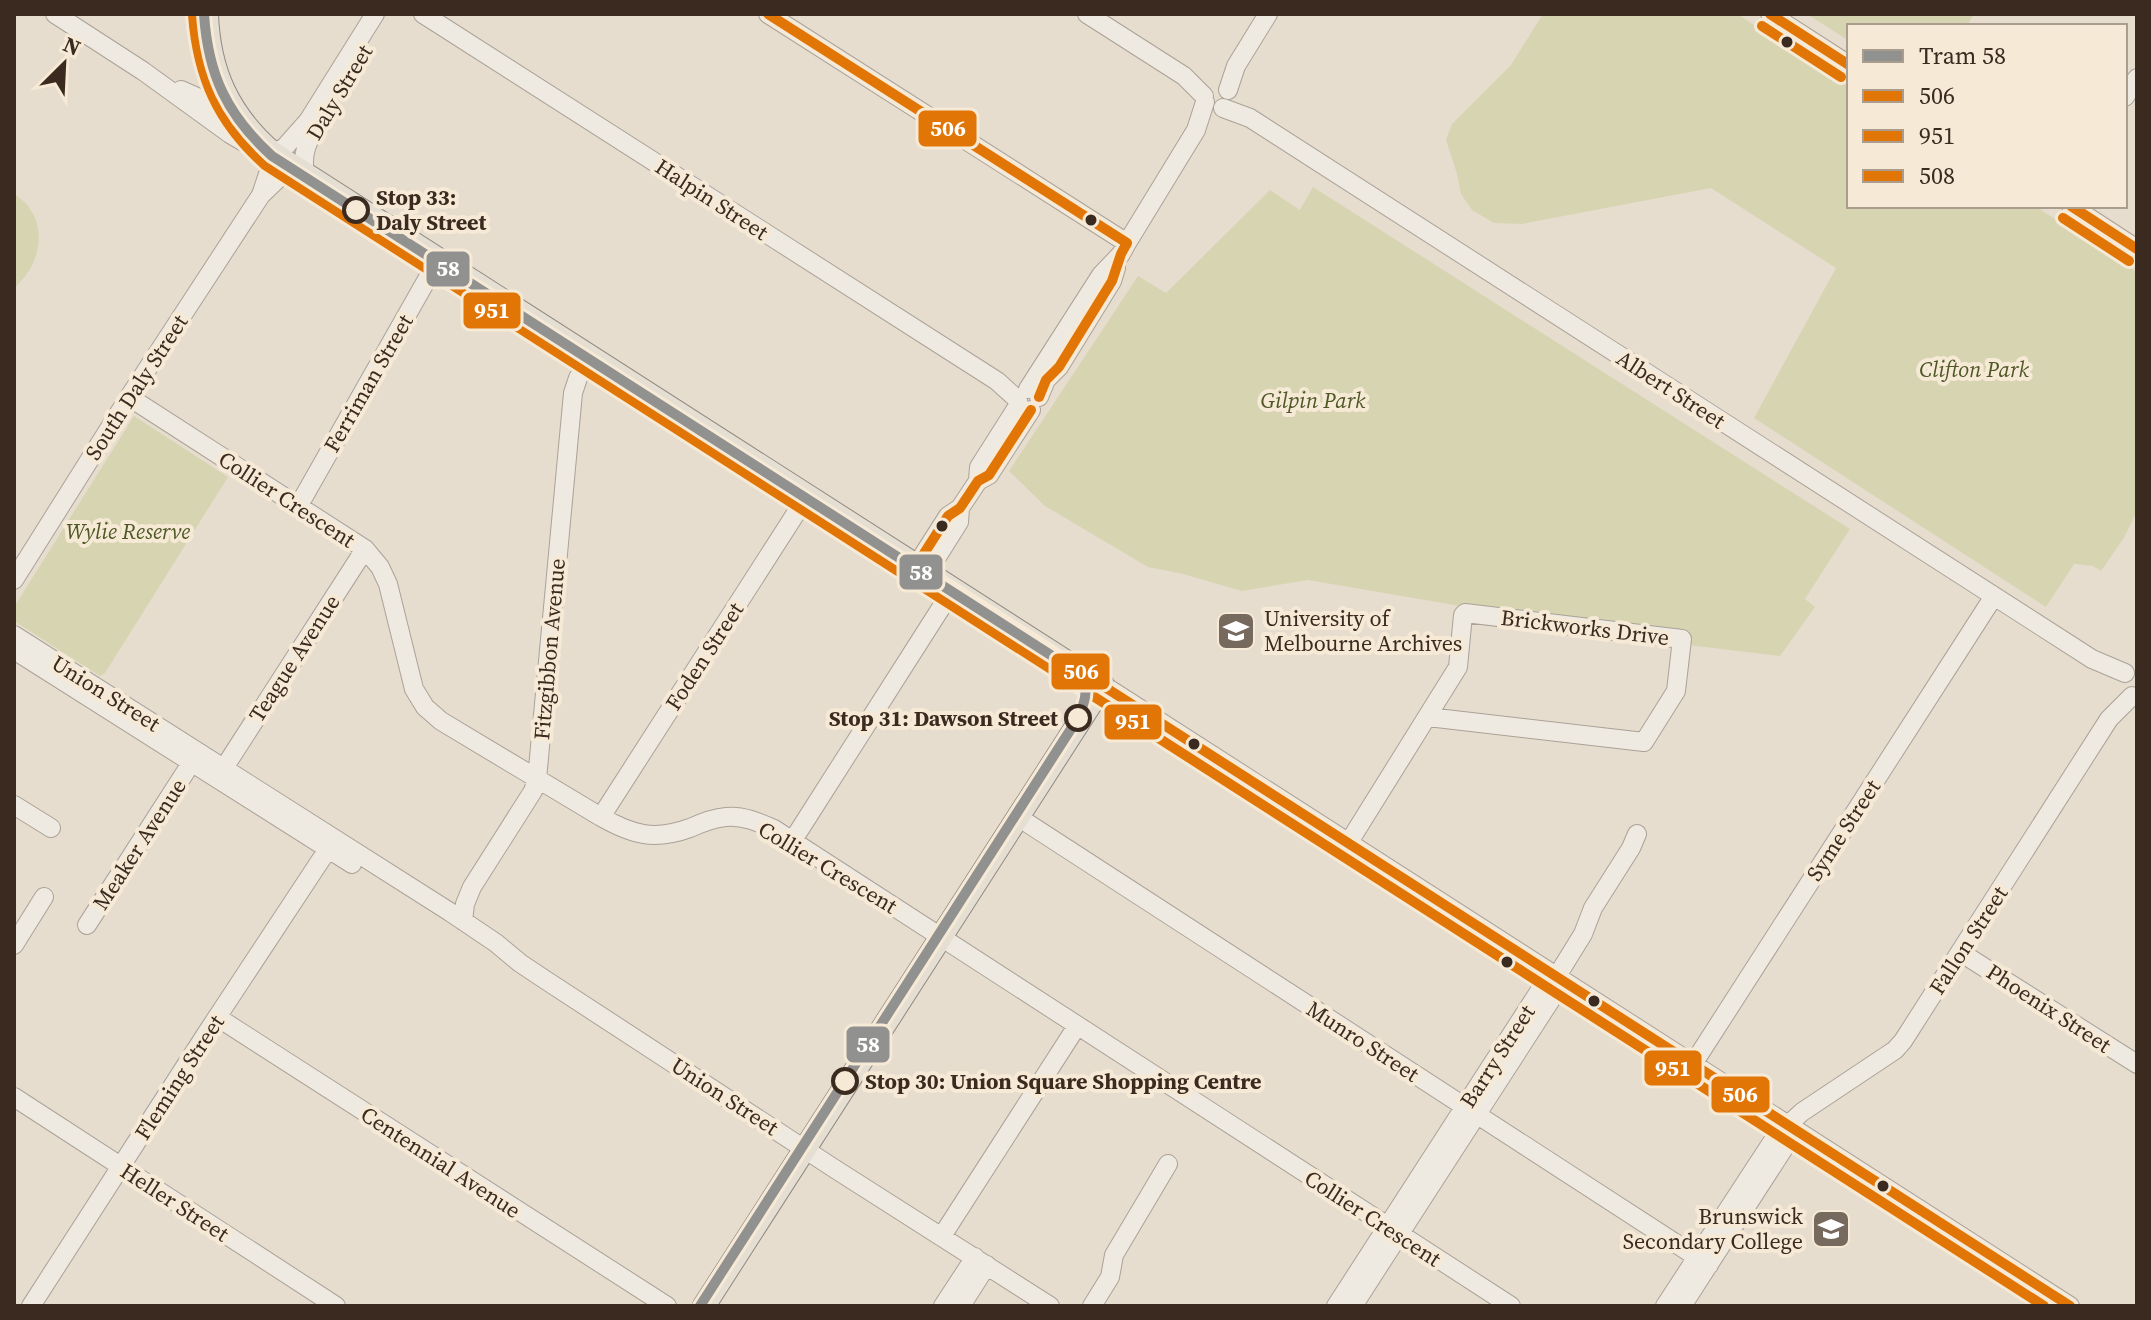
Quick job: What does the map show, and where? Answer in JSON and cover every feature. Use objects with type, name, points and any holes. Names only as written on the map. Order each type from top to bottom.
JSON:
[{"type":"main road","points":[[207,14],[209,43],[228,101],[238,118],[268,149],[1103,685],[704,1306]]},
{"type":"street","points":[[55,14],[143,71],[230,134],[249,145],[268,149]]},
{"type":"street","name":"Daly Street","points":[[268,149],[288,144],[308,121],[375,14]]},
{"type":"street","name":"Daly Street","points":[[300,171],[306,144],[389,14]]},
{"type":"street","points":[[768,14],[1124,248]]},
{"type":"street","name":"Albert Street","points":[[1087,14],[2131,684]]},
{"type":"street","points":[[922,569],[959,522],[960,508],[978,481],[979,467],[1026,398],[1101,275],[1124,248],[1268,14]]},
{"type":"street","points":[[1770,14],[1847,64]]},
{"type":"street","name":"Halpin Street","points":[[422,15],[1026,398]]},
{"type":"street","points":[[143,71],[199,98],[228,101]]},
{"type":"street","name":"South Daly Street","points":[[261,195],[269,171],[268,149]]},
{"type":"street","name":"South Daly Street","points":[[14,580],[261,195],[284,173],[300,171]]},
{"type":"street","points":[[2074,208],[2137,249]]},
{"type":"street","name":"Ferriman Street","points":[[299,505],[438,260]]},
{"type":"street","name":"Fitzgibbon Avenue","points":[[456,917],[537,779],[573,393],[585,353]]},
{"type":"street","name":"Collier Crescent","points":[[129,397],[365,549],[380,567],[388,584],[414,689],[425,707],[441,721],[627,831],[642,835],[672,833],[727,817],[742,818],[774,829],[1511,1306]]},
{"type":"street","name":"Foden Street","points":[[601,817],[807,496]]},
{"type":"street","name":"Teague Avenue","points":[[224,768],[365,549]]},
{"type":"street","points":[[793,840],[953,589]]},
{"type":"street","name":"Syme Street","points":[[1693,1064],[1994,596]]},
{"type":"street","name":"Brickworks Drive","points":[[1349,842],[1458,667],[1465,613],[1682,639],[1676,691],[1644,742],[1428,717]]},
{"type":"street","name":"Union Street","points":[[14,635],[328,849],[491,951],[520,963]]},
{"type":"street","name":"Union Street","points":[[14,650],[195,757],[224,768],[1050,1306]]},
{"type":"street","name":"Fallon Street","points":[[1665,1306],[1703,1261],[1784,1148],[1790,1126],[1802,1112],[1899,1046],[2131,684]]},
{"type":"street","points":[[1103,685],[2070,1306]]},
{"type":"street","name":"Meaker Avenue","points":[[87,925],[195,757]]},
{"type":"street","points":[[14,805],[51,828]]},
{"type":"street","name":"Munro Street","points":[[1018,817],[1703,1261]]},
{"type":"street","name":"Barry Street","points":[[1336,1306],[1393,1231],[1470,1111],[1542,987],[1557,976],[1637,834]]},
{"type":"street","name":"Fleming Street","points":[[31,1306],[328,849]]},
{"type":"street","points":[[14,945],[44,897]]},
{"type":"street","name":"Phoenix Street","points":[[1960,952],[2137,1064]]},
{"type":"street","name":"Centennial Avenue","points":[[217,1017],[667,1306]]},
{"type":"street","points":[[942,1236],[1077,1026]]},
{"type":"street","name":"Heller Street","points":[[14,1097],[336,1306]]},
{"type":"street","points":[[1092,1306],[1110,1277],[1114,1255],[1168,1164]]},
{"type":"street","name":"Barry Street","points":[[1353,1306],[1393,1231]]},
{"type":"street","points":[[943,1306],[981,1261]]},
{"type":"street","points":[[961,1306],[981,1261]]},
{"type":"street","name":"Fallon Street","points":[[1682,1306],[1703,1261]]},
{"type":"green space","name":"Clifton Park","points":[[1543,14],[1737,14],[1847,85],[1847,208],[2038,208],[2137,272],[2137,511],[2125,536],[2101,571],[2093,566],[2074,564],[2046,607],[1754,418],[1836,268],[1711,188],[1522,224],[1494,223],[1472,210],[1461,194],[1446,140],[1452,124],[1511,65]]},
{"type":"green space","points":[[1807,14],[1974,14],[1968,24],[1847,24],[1847,40]]},
{"type":"green space","name":"Gilpin Park","points":[[1313,187],[1850,529],[1805,599],[1815,607],[1780,656],[1688,645],[1308,580],[1242,591],[1148,567],[1045,506],[1009,471],[1138,276],[1166,293],[1270,190],[1300,210]]},
{"type":"green space","points":[[14,194],[26,203],[33,214],[39,240],[32,266],[14,288]]},
{"type":"green space","name":"Wylie Reserve","points":[[134,416],[228,477],[105,673],[100,676],[14,621],[14,607]]},
{"type":"tram line","name":"58","points":[[204,14],[210,56],[223,92],[243,125],[272,156],[1071,668],[1084,685],[1084,703],[1078,718],[700,1306]]},
{"type":"transit line","name":"506","points":[[768,14],[1127,243]]},
{"type":"transit line","name":"508","points":[[1770,14],[1847,64]]},
{"type":"transit line","name":"951","points":[[193,15],[200,59],[213,98],[235,133],[265,165],[2044,1306]]},
{"type":"transit line","name":"951","points":[[1762,26],[1841,77]]},
{"type":"transit line","name":"508","points":[[2074,208],[2137,249]]},
{"type":"transit line","name":"951","points":[[2063,218],[2129,261]]},
{"type":"transit line","name":"506","points":[[1039,397],[1046,380],[1059,367],[1112,281],[1127,243]]},
{"type":"transit line","name":"506","points":[[1031,410],[989,475],[978,481],[960,508],[948,516],[916,566],[2070,1306]]},
{"type":"place","name":"Stop 33: Daly Street","points":[[356,210]]},
{"type":"place","name":"University of Melbourne Archives","points":[[1236,631]]},
{"type":"place","name":"Stop 31: Dawson Street","points":[[1078,718]]},
{"type":"place","name":"Stop 30: Union Square Shopping Centre","points":[[845,1081]]},
{"type":"place","name":"Brunswick Secondary College","points":[[1831,1229]]}]
